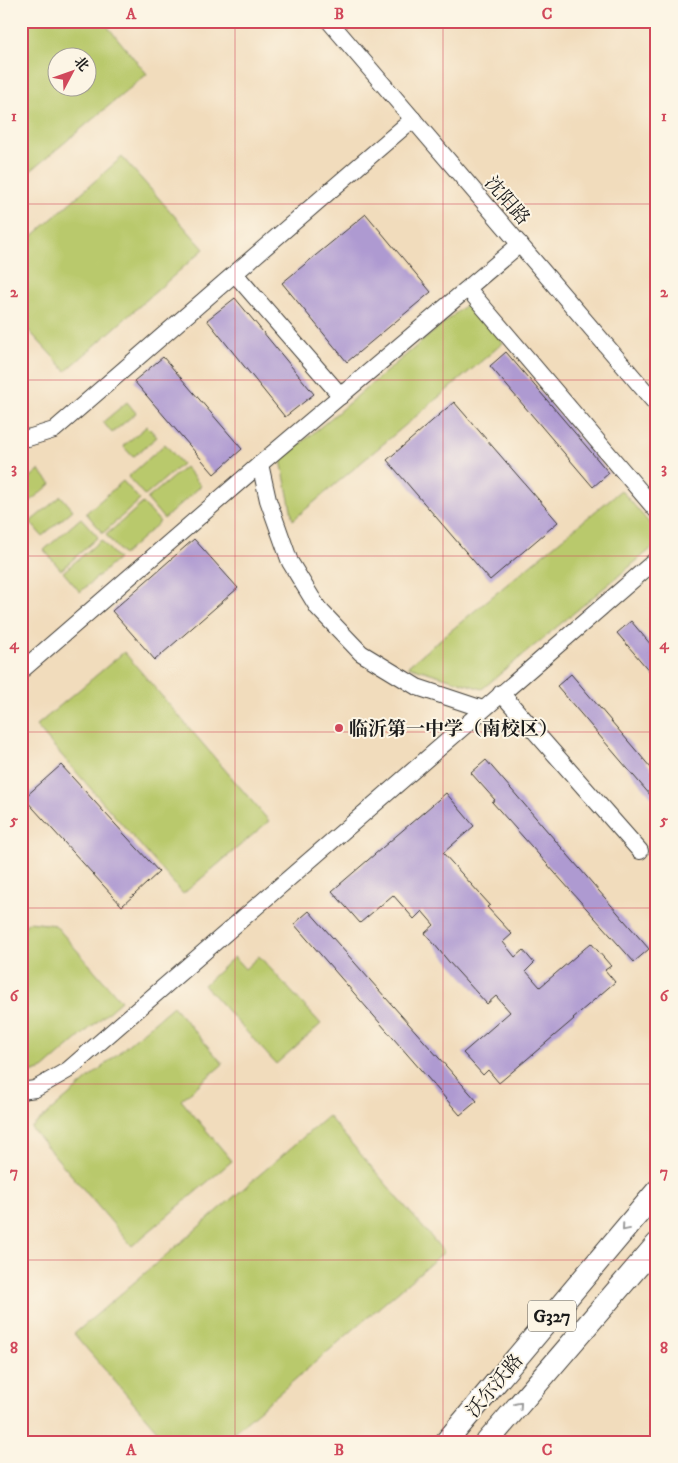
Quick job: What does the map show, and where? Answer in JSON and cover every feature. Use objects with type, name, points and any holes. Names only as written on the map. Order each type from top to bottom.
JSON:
[{"type":"highway","name":"沃尔沃路","points":[[446,1442],[657,1191]]},
{"type":"highway","name":"沃尔沃路","points":[[487,1442],[657,1244]]},
{"type":"street","name":"沈阳路","points":[[329,21],[657,405]]},
{"type":"street","points":[[21,437],[28,438],[54,430],[413,120]]},
{"type":"street","points":[[21,671],[260,464],[520,244]]},
{"type":"street","points":[[234,274],[341,396]]},
{"type":"street","points":[[468,289],[657,510]]},
{"type":"street","points":[[260,464],[268,500],[290,562],[318,608],[362,653],[417,687],[483,710]]},
{"type":"street","points":[[21,1091],[34,1088],[68,1070],[657,559]]},
{"type":"street","points":[[501,694],[640,851]]},
{"type":"green space","points":[[21,21],[103,21],[147,74],[21,179]]},
{"type":"green space","points":[[122,157],[204,249],[66,371],[21,322],[21,246]]},
{"type":"green space","points":[[469,302],[503,343],[293,520],[281,460]]},
{"type":"green space","points":[[127,402],[136,413],[112,433],[103,422]]},
{"type":"green space","points":[[147,426],[157,437],[133,457],[123,446]]},
{"type":"green space","points":[[165,444],[182,464],[145,496],[128,477]]},
{"type":"green space","points":[[185,467],[201,486],[164,519],[147,499]]},
{"type":"green space","points":[[39,470],[51,484],[21,509],[21,485]]},
{"type":"green space","points":[[123,481],[140,500],[103,533],[86,513]]},
{"type":"green space","points":[[621,490],[657,532],[657,544],[482,689],[408,666]]},
{"type":"green space","points":[[61,496],[73,510],[42,536],[30,522]]},
{"type":"green space","points":[[143,503],[160,522],[123,555],[106,535]]},
{"type":"green space","points":[[81,518],[98,537],[61,570],[44,550]]},
{"type":"green space","points":[[101,540],[118,559],[80,592],[63,572]]},
{"type":"green space","points":[[124,652],[269,821],[183,894],[36,726]]},
{"type":"green space","points":[[29,922],[55,925],[121,1001],[43,1069],[21,1076],[21,929]]},
{"type":"green space","points":[[259,956],[321,1024],[276,1064],[204,985],[234,957],[245,969]]},
{"type":"green space","points":[[173,1006],[223,1064],[181,1100],[232,1161],[132,1246],[31,1128]]},
{"type":"green space","points":[[328,1116],[444,1252],[222,1442],[167,1442],[74,1334]]},
{"type":"building","points":[[366,214],[431,292],[347,362],[282,283]]},
{"type":"building","points":[[235,298],[314,394],[285,417],[207,320]]},
{"type":"building","points":[[506,352],[609,473],[593,487],[490,366]]},
{"type":"building","points":[[163,357],[242,449],[214,474],[134,381]]},
{"type":"building","points":[[454,402],[558,522],[490,580],[387,460]]},
{"type":"building","points":[[194,539],[238,588],[155,660],[112,611]]},
{"type":"building","points":[[631,621],[657,652],[657,680],[617,633]]},
{"type":"building","points":[[571,674],[657,775],[657,803],[557,686]]},
{"type":"building","points":[[486,760],[649,949],[634,962],[492,802],[495,800],[471,773]]},
{"type":"building","points":[[61,765],[159,872],[122,906],[24,798]]},
{"type":"building","points":[[446,793],[474,826],[443,853],[490,905],[487,907],[512,934],[503,942],[515,957],[523,950],[534,963],[526,971],[540,987],[591,943],[611,966],[605,970],[615,982],[499,1083],[488,1070],[483,1075],[463,1053],[510,1012],[496,996],[487,1004],[449,962],[425,933],[434,925],[422,911],[414,919],[393,895],[360,923],[332,891]]},
{"type":"building","points":[[309,911],[477,1101],[460,1115],[294,924]]},
{"type":"place","name":"临沂第一中学（南校区）","points":[[339,728]]}]
